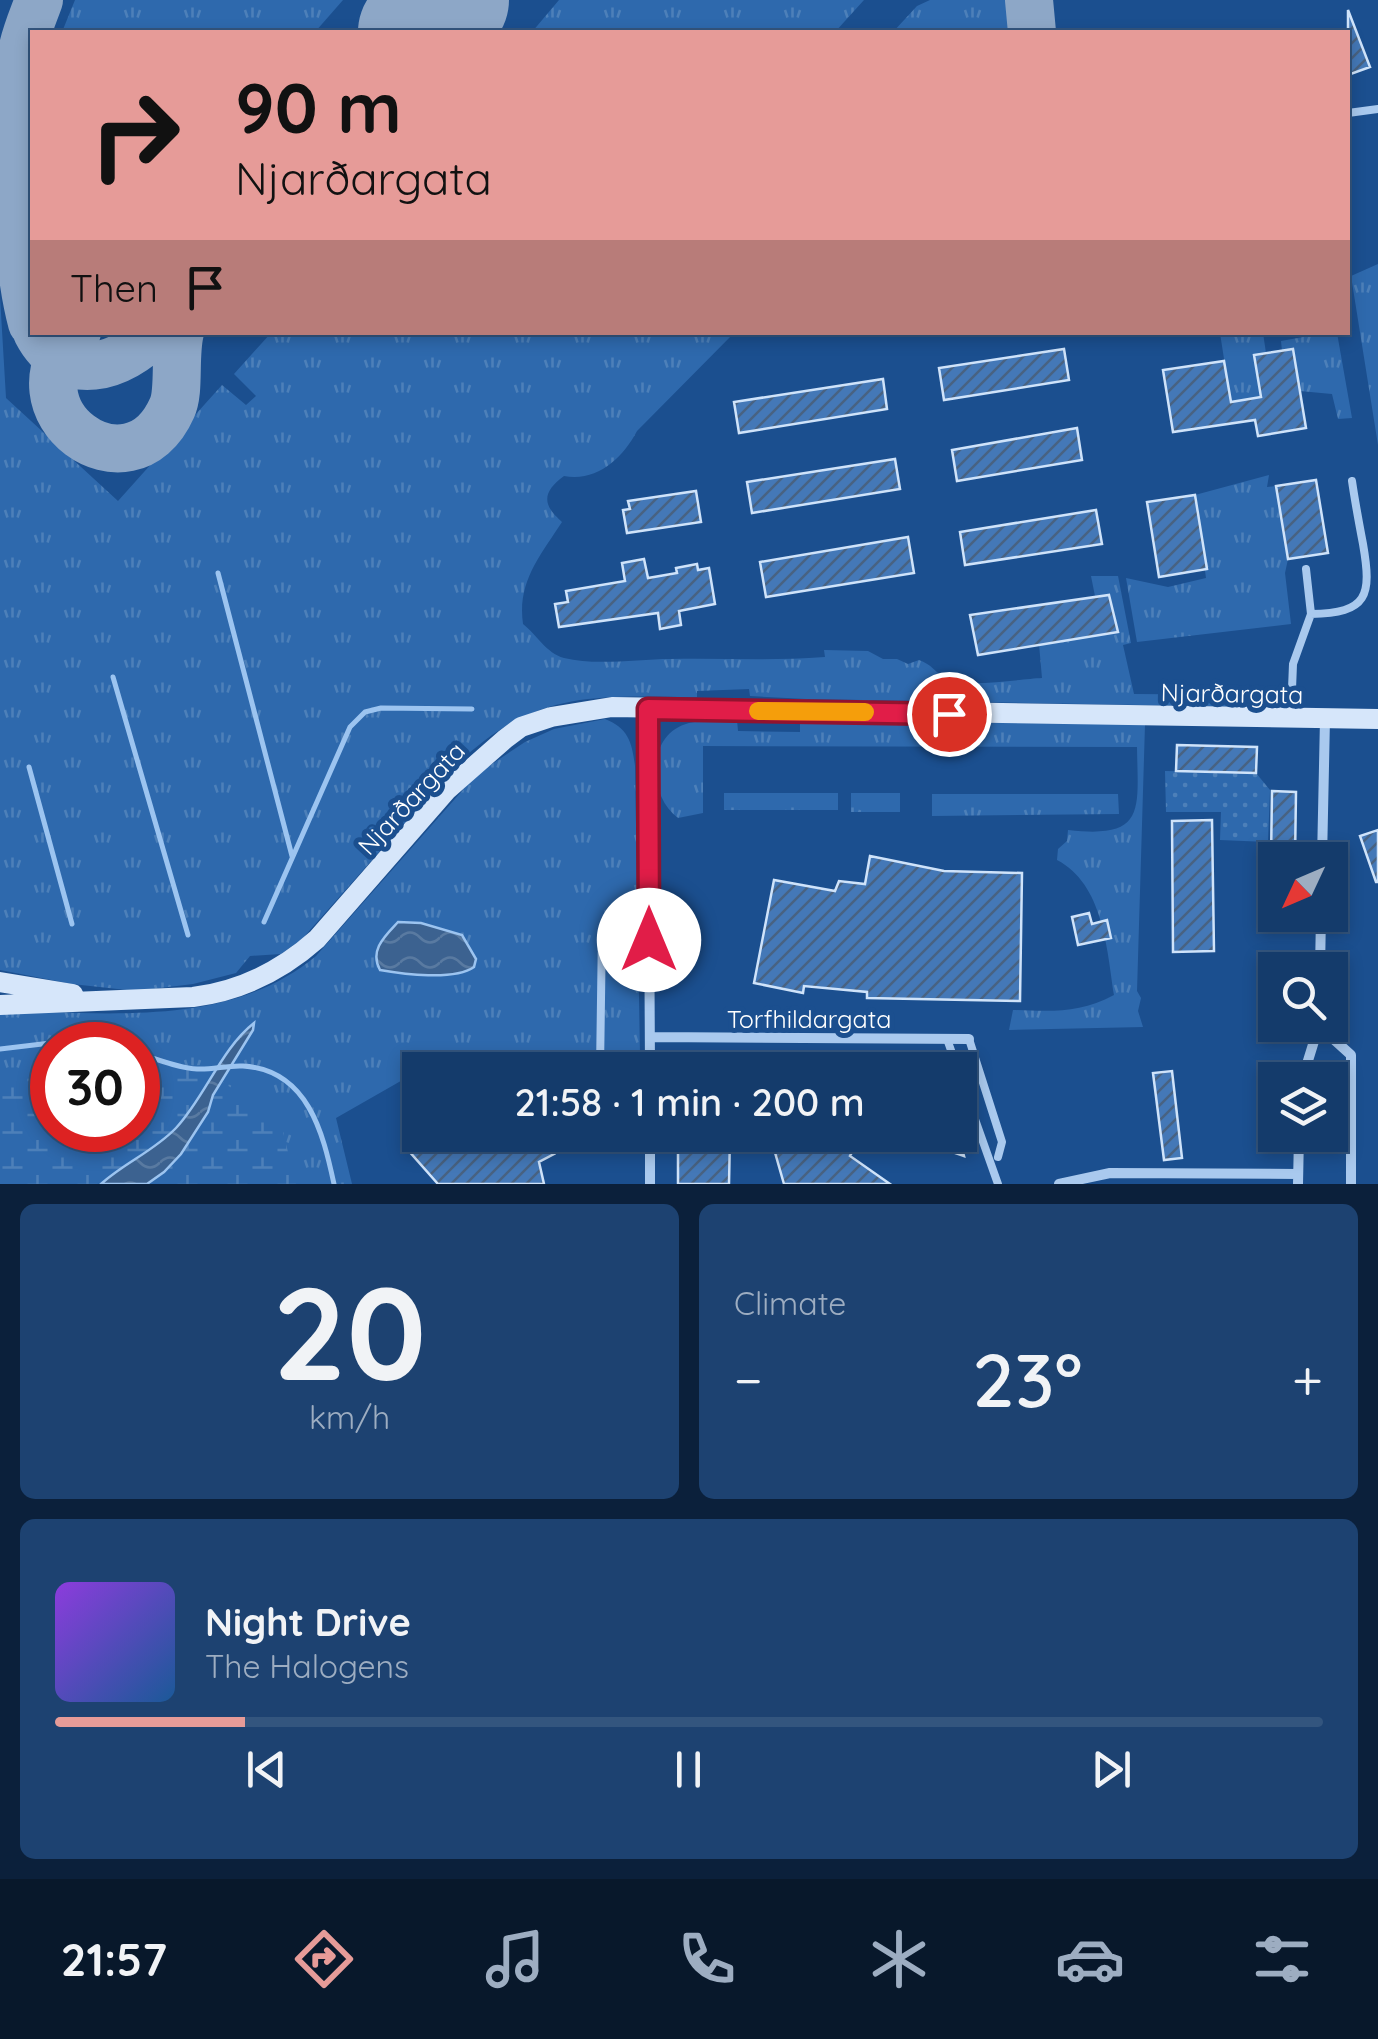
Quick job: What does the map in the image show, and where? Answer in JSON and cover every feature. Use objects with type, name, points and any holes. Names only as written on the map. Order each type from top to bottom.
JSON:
[{"type":"main road","name":"Njarðargata","points":[[0,1005],[220,993],[267,975],[317,939],[447,790],[504,739],[521,728],[577,712],[612,708],[1378,719]]},
{"type":"main road","name":"Njarðargata","points":[[0,982],[114,1001]]},
{"type":"street","points":[[648,709],[650,1052]]},
{"type":"street","points":[[1322,842],[1325,719]]},
{"type":"street","name":"Torfhildargata","points":[[650,1037],[968,1039]]},
{"type":"street","points":[[1337,1042],[1351,1055],[1352,1184]]},
{"type":"street","points":[[650,1152],[650,1184]]},
{"type":"street","points":[[1059,1184],[1110,1173],[1298,1179],[1299,1152]]},
{"type":"lane","points":[[1350,113],[1378,109]]},
{"type":"lane","points":[[1310,614],[1338,613],[1364,596],[1367,571],[1352,480]]},
{"type":"lane","points":[[1291,718],[1292,664],[1310,614],[1306,569]]},
{"type":"lane","points":[[600,1052],[602,930],[607,921],[617,916],[649,908]]},
{"type":"lane","points":[[946,1039],[951,1052]]},
{"type":"lane","points":[[968,1039],[1002,1142],[998,1157]]},
{"type":"lane","points":[[977,1124],[998,1184]]},
{"type":"green space","points":[[75,0],[343,0],[317,30],[63,30]]},
{"type":"green space","points":[[559,0],[864,0],[837,30],[534,30]]},
{"type":"green space","points":[[930,0],[1007,0],[1012,30],[895,30],[917,6]]},
{"type":"green space","points":[[1378,264],[1378,445],[1351,276]]},
{"type":"green space","points":[[0,297],[6,398],[118,501],[222,385],[246,405],[256,396],[234,374],[269,335],[732,335],[637,431],[616,459],[598,472],[564,476],[548,493],[548,504],[562,522],[532,570],[522,609],[523,624],[552,652],[564,658],[603,662],[806,658],[825,657],[824,650],[868,651],[908,664],[919,660],[953,681],[1042,678],[1039,644],[1117,631],[1109,595],[1095,596],[1091,576],[1118,576],[1131,643],[1123,645],[1134,694],[1251,695],[1251,707],[807,699],[750,696],[749,689],[697,691],[697,697],[628,696],[569,702],[514,721],[458,763],[302,939],[281,954],[250,956],[236,973],[193,984],[136,991],[0,970]]},
{"type":"green space","points":[[1220,335],[1263,335],[1266,353],[1261,397],[1234,423]]},
{"type":"green space","points":[[1337,335],[1352,418],[1338,419],[1332,394],[1300,391],[1293,350],[1282,351],[1281,341]]},
{"type":"green space","points":[[1269,475],[1267,487],[1276,486],[1288,559],[1285,573],[1291,624],[1137,642],[1126,578],[1168,587],[1206,578],[1195,495]]},
{"type":"green space","points":[[605,719],[628,737],[635,766],[640,1052],[402,1052],[402,1080],[336,1118],[352,1184],[0,1184],[0,1011],[165,1011],[245,996],[282,979],[316,956],[477,774],[525,742],[554,729]]},
{"type":"green space","points":[[737,720],[738,731],[800,732],[800,721],[1145,724],[1137,991],[1143,1027],[1009,1030],[1013,1010],[1077,1008],[1114,995],[1100,919],[1084,885],[1057,860],[1058,849],[1067,841],[1068,830],[1112,830],[1132,816],[1138,788],[1137,747],[703,746],[703,813],[678,818],[668,808],[657,781],[658,752],[665,739],[689,723]]},
{"type":"green space","points":[[1165,771],[1256,773],[1270,790],[1268,842],[1220,840],[1221,812],[1166,812]]},
{"type":"green space","points":[[724,793],[838,793],[838,810],[724,810]]},
{"type":"green space","points":[[851,793],[900,793],[900,812],[851,812]]},
{"type":"green space","points":[[932,794],[1118,794],[1119,814],[932,816]]},
{"type":"green space","points":[[203,1065],[280,1120],[296,1184],[0,1184],[0,1075],[30,1073],[30,1152],[160,1152],[160,1067]]},
{"type":"water","points":[[398,922],[421,923],[462,935],[476,959],[474,967],[442,975],[380,970],[377,950]]},
{"type":"water","points":[[254,1023],[213,1095],[208,1112],[181,1154],[147,1184],[101,1184],[146,1152],[160,1152],[160,1142],[196,1102],[242,1034]]},
{"type":"building","points":[[1348,10],[1370,67],[1350,74],[1350,30]]},
{"type":"building","points":[[1064,349],[1069,380],[944,400],[939,368]]},
{"type":"building","points":[[1293,349],[1306,428],[1258,436],[1255,420],[1173,432],[1163,370],[1224,361],[1231,402],[1261,397],[1254,355]]},
{"type":"building","points":[[883,379],[887,409],[739,433],[734,402]]},
{"type":"building","points":[[1077,428],[1082,460],[957,481],[952,450]]},
{"type":"building","points":[[895,459],[900,489],[752,513],[747,482]]},
{"type":"building","points":[[1316,480],[1328,553],[1288,559],[1276,486]]},
{"type":"building","points":[[696,491],[701,522],[627,533],[623,510],[630,509],[628,501]]},
{"type":"building","points":[[1195,495],[1207,569],[1159,577],[1147,502]]},
{"type":"building","points":[[1096,510],[1102,544],[965,565],[960,532]]},
{"type":"building","points":[[908,537],[914,573],[766,597],[760,562]]},
{"type":"building","points":[[644,559],[648,578],[677,573],[676,568],[697,564],[698,570],[709,568],[715,604],[679,611],[681,625],[660,629],[658,613],[559,627],[555,604],[568,602],[566,591],[625,581],[622,563]]},
{"type":"building","points":[[1109,595],[1118,632],[978,655],[970,615]]},
{"type":"building","points":[[1177,745],[1257,747],[1256,773],[1176,771]]},
{"type":"building","points":[[1272,791],[1296,792],[1295,842],[1271,842]]},
{"type":"building","points":[[1212,820],[1214,951],[1173,952],[1172,821]]},
{"type":"building","points":[[1378,830],[1378,882],[1376,882],[1360,836]]},
{"type":"building","points":[[870,856],[944,871],[1022,873],[1020,1001],[867,998],[867,992],[804,986],[803,993],[754,983],[774,880],[835,891],[839,881],[865,884]]},
{"type":"building","points":[[1089,913],[1092,924],[1107,920],[1111,938],[1078,945],[1072,917]]},
{"type":"building","points":[[1172,1071],[1182,1158],[1164,1160],[1153,1073]]},
{"type":"building","points":[[410,1152],[554,1154],[539,1162],[544,1184],[438,1184]]},
{"type":"building","points":[[678,1152],[730,1152],[729,1184],[678,1184]]},
{"type":"building","points":[[775,1152],[852,1152],[850,1156],[890,1184],[784,1184]]},
{"type":"waterway","points":[[218,573],[292,856]]},
{"type":"waterway","points":[[113,677],[188,935]]},
{"type":"waterway","points":[[264,922],[350,727],[365,712],[381,708],[472,709]]},
{"type":"waterway","points":[[29,767],[72,924]]},
{"type":"waterway","points":[[0,1049],[30,1045]]},
{"type":"waterway","points":[[160,1061],[203,1069],[243,1066],[283,1079],[309,1107],[318,1125],[334,1184]]},
{"type":"taxiway","points":[[30,314],[18,226],[16,112],[23,45],[39,0]]},
{"type":"taxiway","points":[[1029,0],[1032,30]]},
{"type":"taxiway","points":[[39,335],[62,360],[94,366],[126,355],[152,335]]},
{"type":"taxiway","points":[[75,335],[57,362],[53,391],[62,416],[80,435],[103,447],[129,447],[153,435],[172,408],[180,335]]},
{"type":"runway","points":[[421,30],[448,0]]},
{"type":"slow traffic","points":[[758,711],[865,712]]},
{"type":"route","points":[[649,940],[648,709],[949,714]]}]
